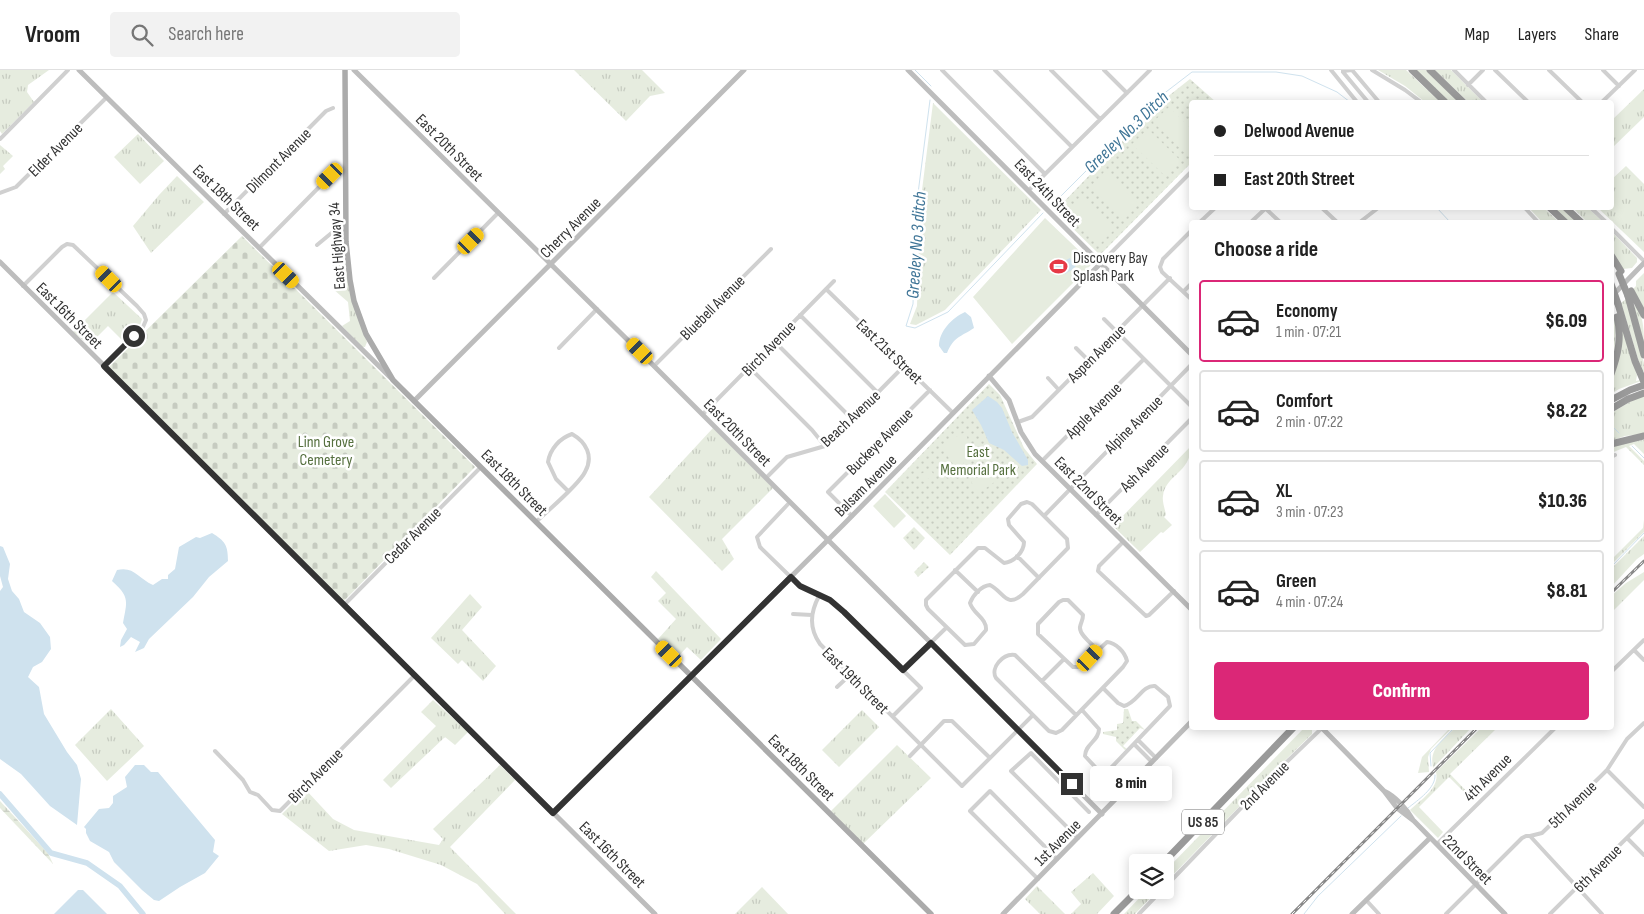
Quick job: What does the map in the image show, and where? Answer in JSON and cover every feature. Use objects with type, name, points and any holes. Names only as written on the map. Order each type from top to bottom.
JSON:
[{"type":"highway","points":[[1412,70],[1443,100]]},
{"type":"highway","points":[[1430,70],[1460,100]]},
{"type":"highway","points":[[1552,210],[1563,220]]},
{"type":"highway","points":[[1568,210],[1579,220]]},
{"type":"highway","points":[[1614,262],[1644,315]]},
{"type":"highway","points":[[1630,293],[1644,355]]},
{"type":"highway","points":[[1614,294],[1644,383],[1614,398]]},
{"type":"highway","points":[[1614,298],[1617,305],[1619,324],[1618,350],[1614,364]]},
{"type":"highway","points":[[1614,407],[1644,393]]},
{"type":"highway","points":[[1614,443],[1644,436]]},
{"type":"highway","name":"US 85","points":[[1172,854],[1291,730]]},
{"type":"highway","points":[[1114,914],[1129,899]]},
{"type":"main road","name":"East Highway 34","points":[[345,70],[346,221],[350,280],[361,321],[372,345],[393,380]]},
{"type":"main road","name":"East 18th Street","points":[[393,380],[931,914]]},
{"type":"street","points":[[0,139],[68,70]]},
{"type":"street","name":"East 18th Street","points":[[78,70],[393,380]]},
{"type":"street","name":"East 20th Street","points":[[354,70],[703,414],[1102,814]]},
{"type":"street","name":"Cherry Avenue","points":[[414,401],[744,70]]},
{"type":"street","name":"East 24th Street","points":[[908,70],[1189,352]]},
{"type":"street","points":[[942,70],[1045,174]]},
{"type":"street","points":[[995,70],[1072,147]]},
{"type":"street","points":[[1051,70],[1100,119]]},
{"type":"street","points":[[1104,70],[1127,93]]},
{"type":"street","points":[[1029,190],[1150,70]]},
{"type":"street","points":[[1331,70],[1355,100]]},
{"type":"street","points":[[1342,71],[1352,70],[1377,100]]},
{"type":"street","points":[[1372,70],[1406,90],[1418,100]]},
{"type":"street","points":[[1454,70],[1484,100]]},
{"type":"street","points":[[1468,85],[1483,70]]},
{"type":"street","points":[[1495,70],[1526,100]]},
{"type":"street","points":[[1549,70],[1580,100]]},
{"type":"street","points":[[1603,70],[1619,86]]},
{"type":"street","points":[[1604,100],[1635,70]]},
{"type":"street","points":[[1342,71],[1366,100]]},
{"type":"street","name":"Elder Avenue","points":[[0,193],[16,187],[106,98]]},
{"type":"street","name":"Dilmont Avenue","points":[[224,214],[326,111],[333,108]]},
{"type":"street","points":[[259,248],[330,176],[333,168]]},
{"type":"street","name":"Balsam Avenue","points":[[553,813],[793,579],[828,540],[1189,174]]},
{"type":"street","points":[[1202,220],[1213,210]]},
{"type":"street","points":[[1253,220],[1263,210]]},
{"type":"street","points":[[1267,210],[1278,220]]},
{"type":"street","points":[[1324,210],[1335,220]]},
{"type":"street","points":[[1363,220],[1375,210]]},
{"type":"street","points":[[1526,210],[1536,220]]},
{"type":"street","points":[[1593,210],[1604,220]]},
{"type":"street","points":[[434,278],[498,213]]},
{"type":"street","points":[[317,245],[346,221]]},
{"type":"street","points":[[1614,231],[1644,262],[1614,294]]},
{"type":"street","points":[[1189,233],[1163,259],[1160,265],[1160,269],[1189,297]]},
{"type":"street","points":[[23,286],[56,253],[67,244],[73,245],[137,306],[144,314],[146,320],[143,327],[104,366]]},
{"type":"street","name":"Bluebell Avenue","points":[[654,366],[771,249]]},
{"type":"street","name":"East 16th Street","points":[[0,262],[655,914]]},
{"type":"street","name":"Aspen Avenue","points":[[1018,422],[1032,417],[1170,278]]},
{"type":"street","name":"Birch Avenue","points":[[703,414],[834,281]]},
{"type":"street","points":[[1184,292],[1189,286]]},
{"type":"street","name":"East 21st Street","points":[[826,289],[953,413]]},
{"type":"street","points":[[559,348],[597,309]]},
{"type":"street","points":[[800,315],[878,393]]},
{"type":"street","points":[[1104,320],[1189,404]]},
{"type":"street","points":[[774,342],[852,419]]},
{"type":"street","points":[[364,352],[372,345]]},
{"type":"street","points":[[1076,348],[1088,360]]},
{"type":"street","name":"Apple Avenue","points":[[1042,461],[1144,359]]},
{"type":"street","name":"Beach Avenue","points":[[766,478],[786,457],[825,446],[905,365]]},
{"type":"street","points":[[749,367],[812,430],[825,446]]},
{"type":"street","name":"Alpine Avenue","points":[[1044,516],[1189,368]]},
{"type":"street","name":"East 22nd Street","points":[[989,376],[1006,396],[1026,441],[1042,461],[1189,607]]},
{"type":"street","points":[[1048,378],[1059,390]]},
{"type":"street","name":"Buckeye Avenue","points":[[852,516],[828,492],[930,390]]},
{"type":"street","name":"Ash Avenue","points":[[1096,515],[1189,421]]},
{"type":"street","points":[[536,522],[568,491],[586,472],[587,448],[581,439],[572,434],[565,436],[553,449],[548,462],[556,479],[568,491]]},
{"type":"street","name":"Cedar Avenue","points":[[344,604],[480,467]]},
{"type":"street","points":[[790,502],[757,537],[760,547],[793,579],[809,591],[830,600],[844,612],[921,688],[893,716]]},
{"type":"street","points":[[1027,502],[1032,504],[1067,539],[1069,545],[1066,550],[1014,601],[1006,598],[995,587],[990,585],[984,586],[978,592],[970,603],[972,609],[987,626],[985,633],[974,644],[968,646],[962,643],[928,609],[927,598],[979,547],[987,549],[1004,563],[1010,562],[1017,556],[1024,547],[1024,542],[1009,525],[1009,516],[1021,504],[1027,502]]},
{"type":"street","points":[[1123,542],[1097,569],[1143,615],[1147,616],[1174,591]]},
{"type":"street","points":[[1017,556],[1039,578]]},
{"type":"street","points":[[955,570],[978,592]]},
{"type":"street","points":[[793,614],[812,615],[819,596]]},
{"type":"street","points":[[1076,715],[1018,657],[1013,655],[1005,657],[994,671],[996,678],[1049,731],[1056,733],[1062,730],[1124,668],[1127,661],[1125,655],[1113,643],[1107,642],[1079,667],[1073,667],[1039,635],[1037,630],[1038,623],[1063,600],[1070,601],[1082,612],[1081,632],[1098,650]]},
{"type":"street","name":"East 19th Street","points":[[812,615],[812,624],[817,639],[962,786],[990,758]]},
{"type":"street","points":[[903,670],[946,628]]},
{"type":"street","points":[[1614,669],[1644,640]]},
{"type":"street","points":[[1634,650],[1644,660]]},
{"type":"street","points":[[1042,681],[1064,659]]},
{"type":"street","points":[[837,687],[851,674]]},
{"type":"street","name":"Birch Avenue","points":[[214,751],[243,780],[250,792],[258,795],[272,810],[280,811],[415,676]]},
{"type":"street","points":[[1082,710],[1099,729],[1099,736],[1087,748],[1085,754],[1088,761],[1104,773],[1169,709],[1171,703],[1159,688],[1150,686],[1130,704],[1124,706],[1118,703],[1103,688]]},
{"type":"street","points":[[910,756],[944,721],[948,720],[952,721],[990,758],[1033,715]]},
{"type":"street","name":"5th Avenue","points":[[1446,914],[1522,838],[1542,832],[1607,770],[1627,739],[1644,723]]},
{"type":"street","name":"1st Avenue","points":[[1002,914],[1189,724]]},
{"type":"street","name":"2nd Avenue","points":[[1174,878],[1267,781],[1320,730]]},
{"type":"street","name":"22nd Street","points":[[1324,730],[1384,791],[1397,808],[1414,822],[1505,914]]},
{"type":"street","name":"4th Avenue","points":[[1436,844],[1553,730]]},
{"type":"street","points":[[1138,740],[1156,758]]},
{"type":"street","points":[[1134,744],[1152,762]]},
{"type":"street","points":[[1078,838],[1011,772],[1030,753],[1089,812]]},
{"type":"street","points":[[1607,770],[1644,807]]},
{"type":"street","points":[[1038,879],[970,811],[990,791],[1057,859]]},
{"type":"street","name":"6th Avenue","points":[[1550,914],[1644,821]]},
{"type":"street","points":[[1530,836],[1602,914]]},
{"type":"street","points":[[1352,914],[1430,838]]},
{"type":"street","points":[[1627,838],[1644,855]]},
{"type":"street","points":[[1139,914],[1153,899]]},
{"type":"street","points":[[1366,900],[1379,914]]},
{"type":"green space","points":[[0,70],[49,70],[28,85],[27,92],[34,102],[2,134],[0,131]]},
{"type":"green space","points":[[574,70],[642,70],[665,93],[650,96],[626,121]]},
{"type":"green space","points":[[1378,70],[1406,70],[1438,100],[1422,100],[1405,86]]},
{"type":"green space","points":[[1416,70],[1426,70],[1457,100],[1446,100]]},
{"type":"green space","points":[[1435,70],[1451,70],[1481,100],[1466,100]]},
{"type":"green space","points":[[1190,79],[1214,100],[1189,100],[1189,165],[1100,255],[1055,211],[1157,105]]},
{"type":"green space","points":[[1644,89],[1644,117],[1614,146],[1614,118]]},
{"type":"green space","points":[[933,103],[1041,210],[945,310],[916,325],[910,324],[917,306],[920,206]]},
{"type":"green space","points":[[1169,107],[1189,127],[1189,153],[1187,155],[1153,122]]},
{"type":"green space","points":[[1148,129],[1181,161],[1166,177],[1132,144]]},
{"type":"green space","points":[[138,134],[164,161],[140,184],[114,157]]},
{"type":"green space","points":[[0,145],[13,156],[3,166],[5,169],[0,174]]},
{"type":"green space","points":[[1626,166],[1644,184],[1644,252],[1614,223],[1614,220],[1611,220],[1600,210],[1614,210],[1614,177]]},
{"type":"green space","points":[[1105,171],[1139,204],[1124,220],[1090,187]]},
{"type":"green space","points":[[177,176],[204,202],[151,253],[133,226]]},
{"type":"green space","points":[[1082,195],[1116,228],[1100,244],[1067,211]]},
{"type":"green space","points":[[1531,210],[1546,210],[1557,220],[1540,220]]},
{"type":"green space","points":[[1555,210],[1566,210],[1577,220],[1566,220]]},
{"type":"green space","points":[[1575,210],[1590,210],[1601,220],[1585,220]]},
{"type":"green space","points":[[1045,218],[1091,262],[1091,265],[1012,344],[973,297]]},
{"type":"green space","points":[[1614,234],[1637,258],[1637,262],[1632,268],[1623,269],[1614,255]]},
{"type":"green space","name":"Linn Grove Cemetery","points":[[242,236],[475,467],[344,601],[109,367]]},
{"type":"green space","points":[[343,250],[352,301],[367,342],[365,347],[362,347],[342,326],[350,321],[348,302],[333,289],[336,269],[330,263]]},
{"type":"green space","points":[[1644,273],[1644,309],[1633,289],[1636,286],[1636,281]]},
{"type":"green space","points":[[113,292],[142,319],[140,325],[125,343],[108,326],[89,345],[73,332]]},
{"type":"green space","points":[[1626,299],[1644,363],[1644,371],[1642,372],[1621,303]]},
{"type":"green space","points":[[1634,305],[1642,318],[1644,345]]},
{"type":"green space","points":[[1614,314],[1616,332],[1614,351]]},
{"type":"green space","points":[[1621,322],[1637,375],[1636,381],[1644,380],[1614,392],[1614,369]]},
{"type":"green space","name":"East Memorial Park","points":[[989,384],[1000,395],[1024,448],[1037,464],[950,555],[885,492]]},
{"type":"green space","points":[[1644,396],[1644,434],[1625,436],[1614,440],[1614,411]]},
{"type":"green space","points":[[713,428],[773,488],[722,539],[734,559],[722,571],[649,497]]},
{"type":"green space","points":[[965,432],[969,443],[969,453],[965,462],[957,470],[942,448],[943,444]]},
{"type":"green space","points":[[1644,440],[1644,454],[1634,444],[1629,446],[1644,461],[1644,465],[1626,447],[1614,452],[1614,446]]},
{"type":"green space","points":[[1189,448],[1187,462],[1168,483],[1163,496],[1166,515],[1164,517],[1172,525],[1163,533],[1161,532],[1140,552],[1113,526]]},
{"type":"green space","points":[[930,469],[934,475],[923,482],[919,475]]},
{"type":"green space","points":[[988,470],[996,481],[979,493],[971,482]]},
{"type":"green space","points":[[885,494],[906,516],[894,528],[873,506]]},
{"type":"green space","points":[[1644,520],[1644,532],[1614,562],[1614,557],[1643,528]]},
{"type":"green space","points":[[914,527],[925,538],[914,550],[903,538]]},
{"type":"green space","points":[[1644,536],[1644,554],[1614,584],[1614,566]]},
{"type":"green space","points":[[924,562],[929,567],[918,577],[914,572]]},
{"type":"green space","points":[[656,571],[721,639],[701,660],[687,647],[677,658],[658,639],[676,619],[658,601],[666,593],[651,577]]},
{"type":"green space","points":[[1644,572],[1644,580],[1614,610],[1614,593]]},
{"type":"green space","points":[[470,594],[482,607],[462,630],[496,666],[483,681],[462,660],[458,664],[431,638]]},
{"type":"green space","points":[[433,700],[468,732],[455,745],[445,737],[391,788],[383,780],[436,726],[421,712]]},
{"type":"green space","points":[[111,709],[144,746],[107,781],[75,745]]},
{"type":"green space","points":[[1124,709],[1128,709],[1132,721],[1136,721],[1145,730],[1140,728],[1123,746],[1127,749],[1125,750],[1116,741],[1116,737],[1103,734],[1103,732],[1117,730],[1117,724],[1123,723]]},
{"type":"green space","points":[[862,710],[879,727],[839,767],[822,750]]},
{"type":"green space","points":[[1302,730],[1312,730],[1312,734],[1174,874],[1174,862]]},
{"type":"green space","points":[[1450,730],[1431,749],[1428,757],[1429,772],[1418,773],[1422,757]]},
{"type":"green space","points":[[1453,730],[1469,730],[1433,768],[1433,755],[1441,741]]},
{"type":"green space","points":[[1479,730],[1495,730],[1450,774],[1474,799],[1472,800],[1449,777],[1419,807],[1443,832],[1438,838],[1410,810],[1432,788],[1435,783],[1436,772]]},
{"type":"green space","points":[[897,745],[931,778],[863,844],[831,811]]},
{"type":"green space","points":[[500,765],[515,780],[450,847],[516,914],[505,914],[477,884],[441,865],[389,849],[366,845],[329,851],[282,814],[306,790],[333,819],[354,830],[439,845],[443,839],[433,829]]},
{"type":"green space","points":[[0,801],[48,853],[53,864],[0,808]]},
{"type":"green space","points":[[1093,873],[1114,896],[1097,914],[1071,914],[1081,904],[1071,892]]},
{"type":"green space","points":[[1037,886],[1065,914],[1040,914],[1025,899]]},
{"type":"green space","points":[[762,887],[788,914],[735,914]]},
{"type":"green space","points":[[1138,899],[1149,899],[1135,914],[1124,914]]},
{"type":"water","name":"Discovery Bay Splash Park","points":[[1070,258],[1076,264],[1075,268],[1065,274],[1064,270],[1068,267],[1066,265],[1057,273],[1054,264],[1062,264],[1062,262]]},
{"type":"water","points":[[965,312],[971,317],[974,328],[955,340],[947,353],[944,353],[939,346],[941,335],[951,321]]},
{"type":"water","points":[[988,396],[1002,408],[1012,432],[1028,460],[1028,465],[1022,466],[1004,450],[989,443],[972,410]]},
{"type":"water","points":[[212,533],[225,544],[228,561],[209,577],[193,597],[149,639],[144,648],[135,652],[140,642],[131,637],[120,647],[121,640],[127,629],[123,623],[126,600],[122,591],[112,581],[117,570],[132,571],[153,585],[162,579],[168,579],[168,575],[175,569],[179,547],[196,537],[200,538]]},
{"type":"water","points":[[0,546],[3,547],[10,564],[8,579],[12,591],[19,599],[24,612],[40,623],[50,637],[51,649],[42,662],[33,667],[28,677],[39,687],[44,714],[77,765],[81,779],[77,825],[50,806],[21,774],[0,759],[0,591],[3,587],[0,576]]},
{"type":"water","points":[[135,765],[144,765],[151,772],[158,772],[215,840],[213,852],[219,856],[205,873],[159,901],[154,900],[142,890],[114,862],[109,852],[90,841],[84,827],[99,809],[109,808],[113,803],[113,796],[127,787],[125,777]]},
{"type":"water","points":[[78,890],[83,890],[107,914],[54,914]]},
{"type":"waterway","name":"Greeley No 3 ditch","points":[[915,70],[931,86]]},
{"type":"waterway","name":"Greeley No.3 Ditch","points":[[1052,205],[1162,95],[1192,72],[1276,72],[1302,76],[1337,92],[1347,100]]},
{"type":"waterway","name":"Greeley No 3 ditch","points":[[930,100],[916,209],[913,304],[906,326],[915,328],[948,312],[1043,213]]},
{"type":"waterway","name":"Greeley No.3 Ditch","points":[[1439,210],[1448,220]]},
{"type":"waterway","name":"Greeley No.3 Ditch","points":[[1614,428],[1619,433]]},
{"type":"waterway","name":"Greeley No.3 Ditch","points":[[1632,446],[1644,458]]},
{"type":"waterway","name":"Greeley No.3 Ditch","points":[[1614,564],[1644,533]]},
{"type":"waterway","name":"Greeley No.3 Ditch","points":[[1431,766],[1430,753],[1452,730]]},
{"type":"waterway","points":[[1408,808],[1430,789],[1435,780],[1435,775]]},
{"type":"waterway","points":[[0,794],[51,853],[87,863],[120,886],[143,914]]},
{"type":"waterway","name":"Greeley No 3 ditch","points":[[1304,914],[1318,896],[1401,816]]},
{"type":"railway","points":[[1614,590],[1644,561]]},
{"type":"railway","points":[[1292,914],[1475,730]]},
{"type":"place","name":"Discovery Bay Splash Park","points":[[1059,266]]},
{"type":"route","points":[[134,336],[104,366],[553,813],[791,577],[800,586],[830,600],[903,670],[931,643],[1072,784]]}]
